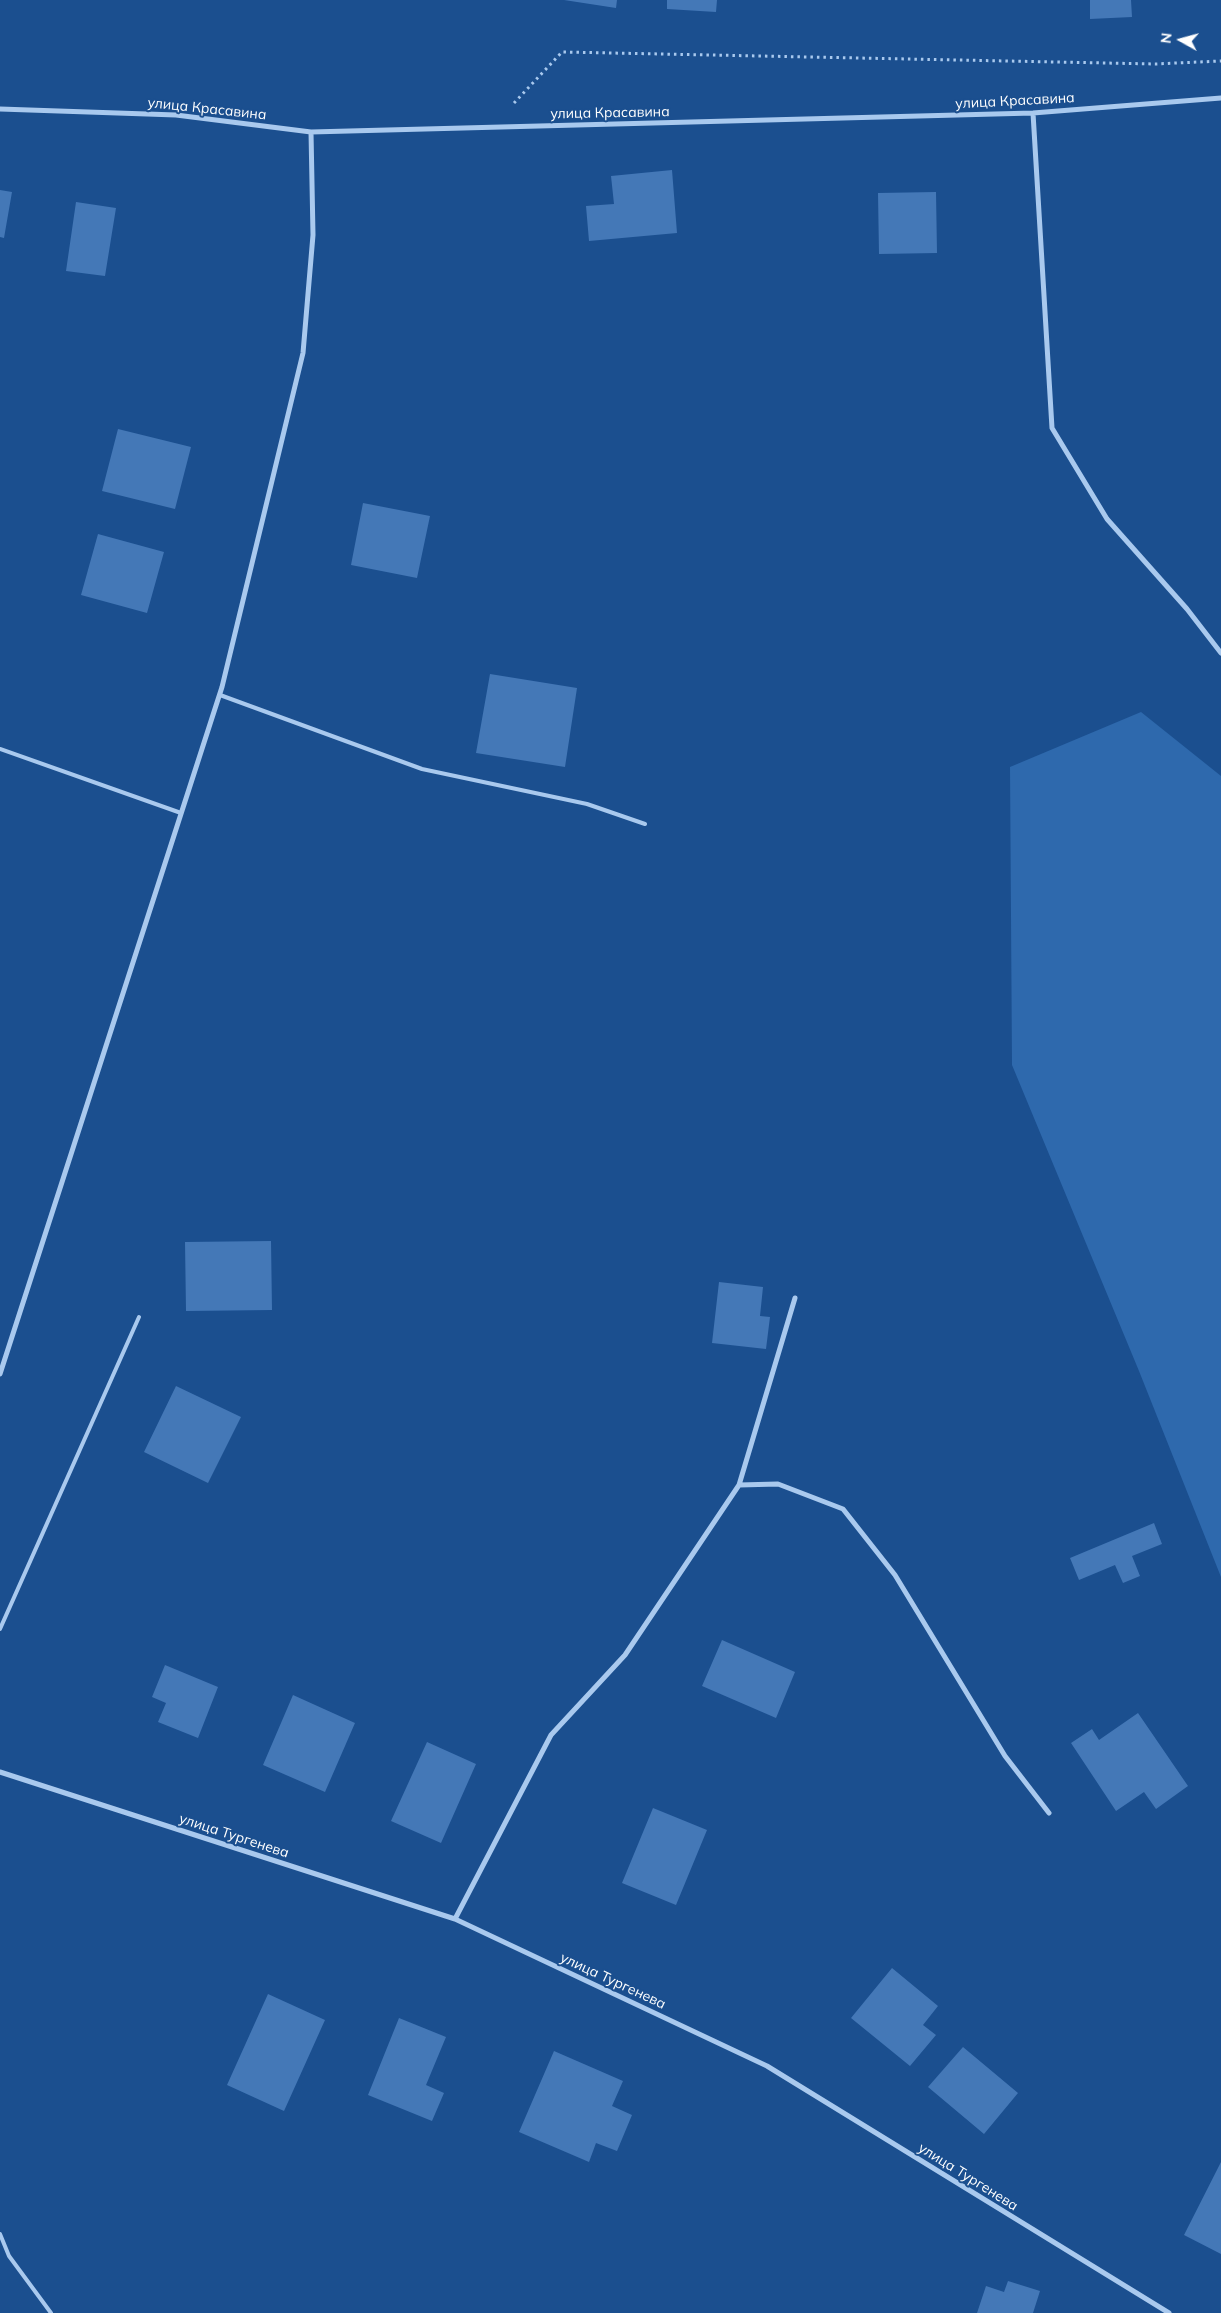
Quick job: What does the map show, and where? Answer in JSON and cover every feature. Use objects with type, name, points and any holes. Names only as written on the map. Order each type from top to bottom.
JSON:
[{"type":"street","name":"улица Красавина","points":[[0,109],[176,115],[311,132],[1033,113],[1221,98]]},
{"type":"street","points":[[1033,113],[1052,428],[1108,519],[1187,609],[1221,653]]},
{"type":"street","points":[[0,1374],[220,694],[303,354],[313,235],[311,132]]},
{"type":"street","points":[[456,1920],[551,1735],[625,1655],[740,1485],[795,1298]]},
{"type":"street","points":[[740,1485],[778,1484],[843,1509],[896,1576],[1005,1756],[1049,1813]]},
{"type":"street","name":"улица Тургенева","points":[[0,1772],[456,1920],[767,2066],[1169,2313]]},
{"type":"lane","points":[[220,694],[422,769],[587,804],[645,824]]},
{"type":"lane","points":[[0,749],[181,813]]},
{"type":"lane","points":[[0,1629],[3,1618],[139,1317]]},
{"type":"lane","points":[[0,2234],[9,2256],[50,2313]]},
{"type":"path","points":[[492,127],[562,52],[1145,64],[1221,62]]},
{"type":"shaded area","points":[[1141,712],[1221,776],[1221,1577],[1139,1371],[1012,1065],[1010,767]]},
{"type":"building","points":[[564,0],[617,0],[616,8]]},
{"type":"building","points":[[667,0],[717,0],[716,12],[667,9]]},
{"type":"building","points":[[1090,0],[1131,0],[1132,17],[1090,19]]},
{"type":"building","points":[[672,170],[677,233],[589,241],[586,206],[614,204],[611,176]]},
{"type":"building","points":[[0,190],[12,192],[4,238],[0,237]]},
{"type":"building","points":[[936,192],[937,253],[879,254],[878,193]]},
{"type":"building","points":[[76,202],[116,208],[105,276],[66,271]]},
{"type":"building","points":[[118,429],[191,447],[175,509],[102,491]]},
{"type":"building","points":[[363,503],[430,516],[417,578],[351,565]]},
{"type":"building","points":[[98,534],[164,552],[147,613],[81,595]]},
{"type":"building","points":[[490,674],[577,688],[565,767],[476,753]]},
{"type":"building","points":[[271,1241],[272,1310],[186,1311],[185,1242]]},
{"type":"building","points":[[719,1282],[763,1287],[760,1316],[770,1317],[766,1349],[712,1343]]},
{"type":"building","points":[[176,1386],[241,1417],[208,1483],[144,1452]]},
{"type":"building","points":[[1154,1523],[1162,1544],[1132,1556],[1140,1576],[1123,1583],[1115,1565],[1079,1580],[1070,1558]]},
{"type":"building","points":[[722,1640],[795,1672],[776,1718],[702,1686]]},
{"type":"building","points":[[165,1665],[218,1687],[198,1738],[158,1722],[166,1703],[152,1697]]},
{"type":"building","points":[[293,1695],[355,1723],[325,1792],[263,1765]]},
{"type":"building","points":[[1138,1713],[1188,1786],[1156,1809],[1144,1792],[1116,1811],[1071,1743],[1092,1729],[1099,1740]]},
{"type":"building","points":[[427,1742],[476,1764],[441,1843],[391,1821]]},
{"type":"building","points":[[653,1808],[707,1830],[676,1905],[622,1883]]},
{"type":"building","points":[[892,1968],[938,2006],[923,2025],[936,2035],[910,2066],[851,2018]]},
{"type":"building","points":[[268,1994],[325,2020],[284,2111],[227,2085]]},
{"type":"building","points":[[399,2018],[446,2037],[426,2085],[444,2093],[432,2121],[368,2095]]},
{"type":"building","points":[[963,2047],[1018,2093],[984,2134],[928,2087]]},
{"type":"building","points":[[554,2051],[623,2081],[612,2106],[632,2115],[617,2151],[596,2143],[589,2162],[519,2132]]},
{"type":"building","points":[[1221,2162],[1221,2254],[1184,2235]]},
{"type":"building","points":[[1008,2281],[1040,2291],[1033,2313],[977,2313],[986,2286],[1004,2292]]}]
